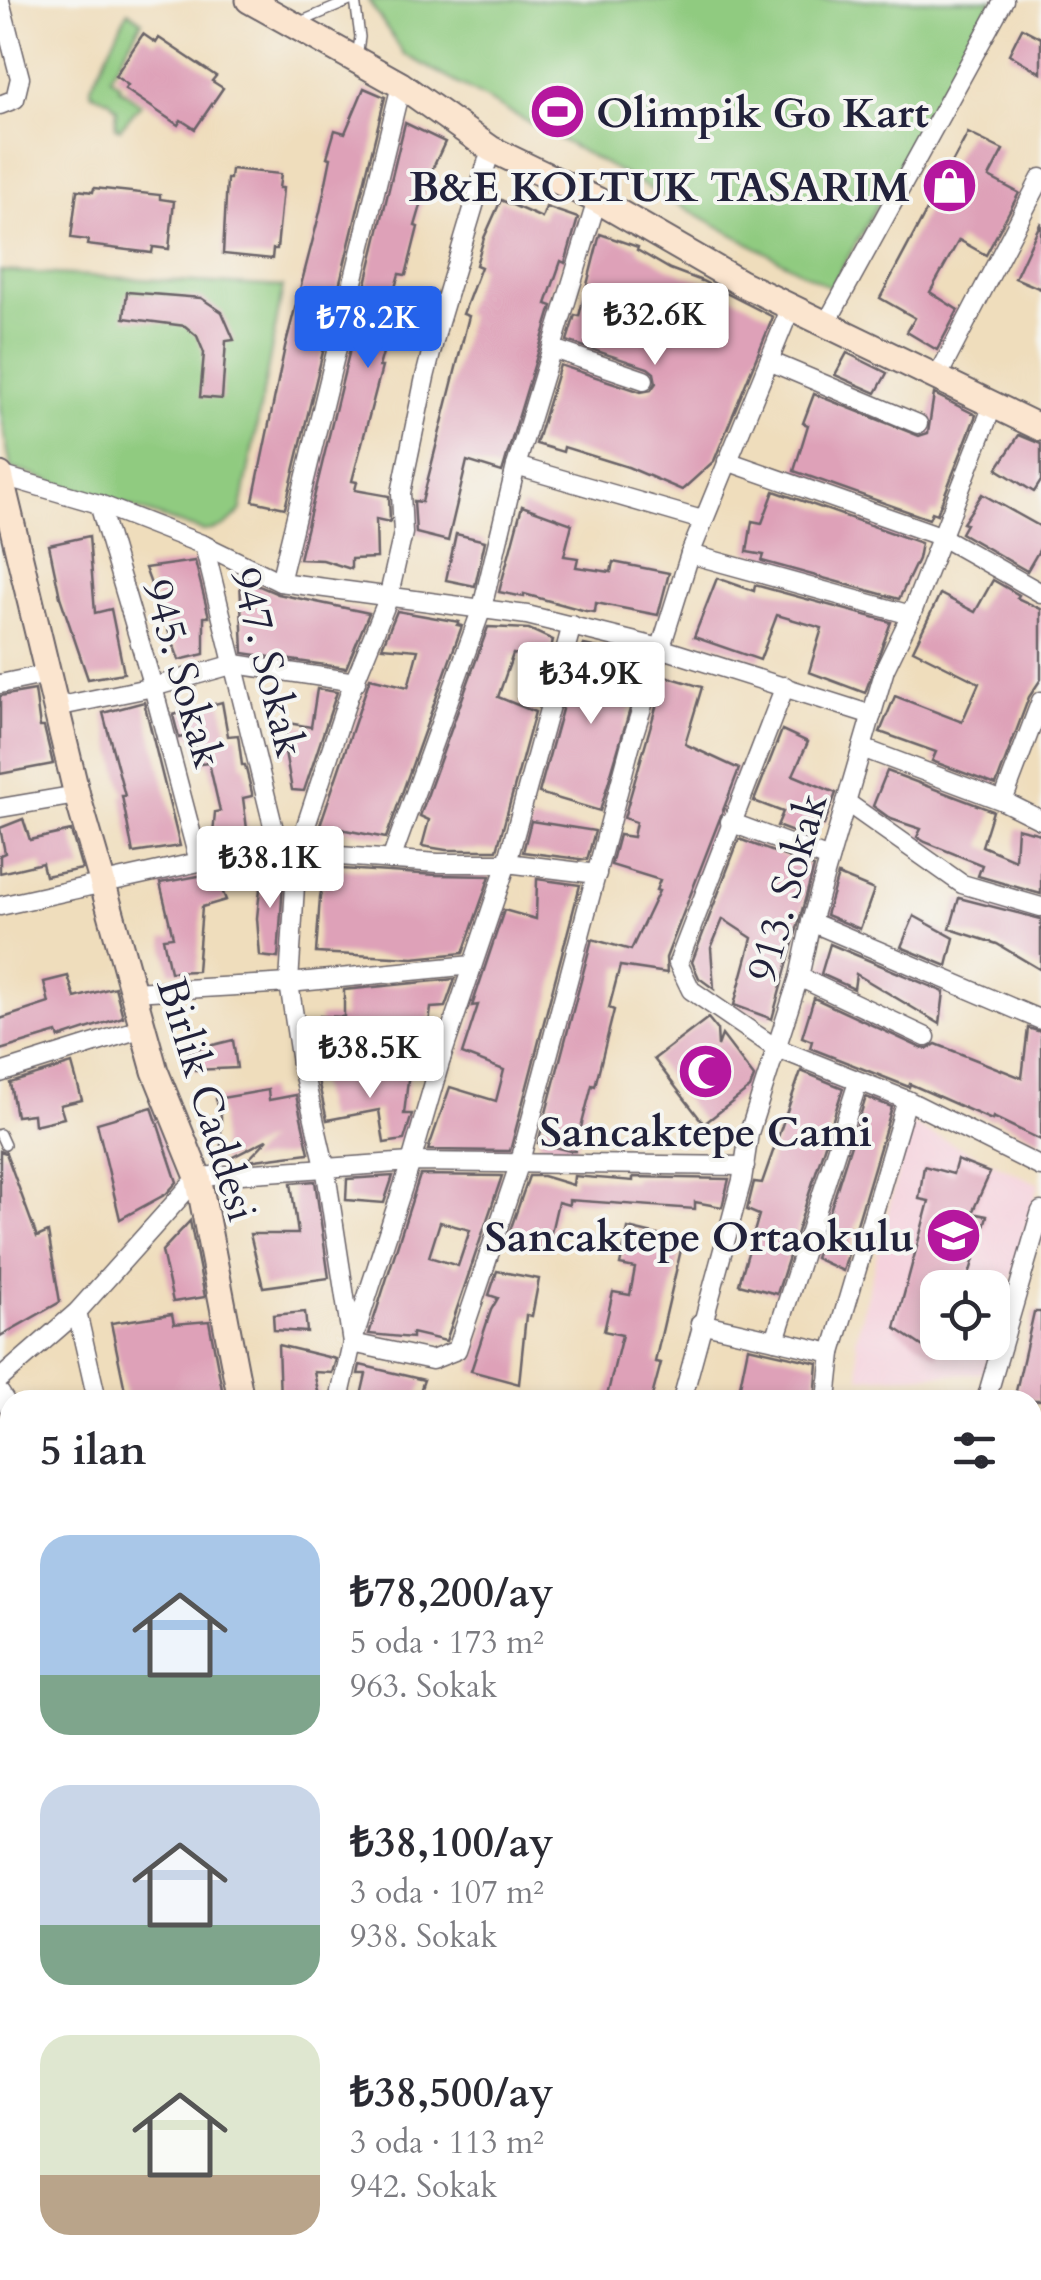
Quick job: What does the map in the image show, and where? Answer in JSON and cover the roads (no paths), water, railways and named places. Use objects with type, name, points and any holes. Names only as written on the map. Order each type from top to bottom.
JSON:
[{"type":"main road","points":[[249,0],[402,85],[492,149],[597,200],[741,283],[1040,424]]},
{"type":"main road","name":"Birlik Caddesi","points":[[0,475],[77,795],[155,1071],[198,1176],[239,1390]]},
{"type":"street","points":[[826,324],[1004,0]]},
{"type":"street","points":[[0,2],[20,78],[14,99],[0,105]]},
{"type":"street","points":[[280,582],[402,85]]},
{"type":"street","points":[[352,1343],[325,1166],[301,1063],[289,983],[288,853],[388,599],[403,533],[401,493],[436,329],[492,149]]},
{"type":"street","points":[[938,378],[1041,178]]},
{"type":"street","points":[[391,860],[482,608],[516,466],[597,200]]},
{"type":"street","points":[[352,1343],[432,1360],[457,1350],[519,1165],[631,743],[690,554],[791,307]]},
{"type":"street","points":[[553,348],[644,380]]},
{"type":"street","points":[[769,361],[918,424]]},
{"type":"street","name":"913. Sokak","points":[[684,1390],[774,1047],[799,977],[811,922],[885,669],[911,614],[993,404]]},
{"type":"street","points":[[727,461],[940,536],[1041,593]]},
{"type":"street","points":[[516,466],[702,520]]},
{"type":"street","points":[[0,475],[99,504],[204,545],[280,582],[388,599],[482,608],[572,625],[660,648],[872,715]]},
{"type":"street","name":"945. Sokak","points":[[99,504],[153,686],[199,862]]},
{"type":"street","name":"947. Sokak","points":[[204,545],[288,853]]},
{"type":"street","points":[[690,554],[911,614]]},
{"type":"street","points":[[340,1390],[441,1059],[507,863],[572,625]]},
{"type":"street","points":[[56,707],[235,664],[356,682]]},
{"type":"street","points":[[0,684],[48,674]]},
{"type":"street","points":[[785,686],[678,963],[691,990],[774,1047],[907,1100],[1041,1167]]},
{"type":"street","points":[[1002,802],[1036,734],[1041,701]]},
{"type":"street","points":[[862,748],[1041,820]]},
{"type":"street","points":[[0,808],[77,795]]},
{"type":"street","points":[[846,802],[962,884],[1041,907]]},
{"type":"street","points":[[730,822],[829,860]]},
{"type":"street","points":[[0,906],[199,862],[288,853],[507,863],[597,874]]},
{"type":"street","points":[[811,922],[1041,1020]]},
{"type":"street","points":[[133,992],[289,983],[472,964]]},
{"type":"street","points":[[799,977],[926,1037]]},
{"type":"street","points":[[0,1073],[143,1028]]},
{"type":"street","points":[[301,1063],[441,1059]]},
{"type":"street","points":[[775,1340],[858,1082]]},
{"type":"street","points":[[829,1390],[832,1353],[907,1100]]},
{"type":"street","points":[[0,1379],[77,1312],[198,1176],[411,1162],[744,1166]]},
{"type":"street","points":[[989,1390],[1041,1211]]},
{"type":"street","points":[[77,1312],[95,1390]]},
{"type":"street","points":[[700,1323],[832,1353]]},
{"type":"lane","points":[[293,24],[354,0],[360,36],[356,60]]},
{"type":"lane","points":[[0,1134],[4,1145]]},
{"type":"place","name":"Olimpik Go Kart","points":[[557,112]]},
{"type":"place","name":"B&E KOLTUK TASARIM","points":[[949,186]]},
{"type":"place","name":"Sancaktepe Cami","points":[[706,1071]]},
{"type":"place","name":"Sancaktepe Ortaokulu","points":[[953,1236]]}]
